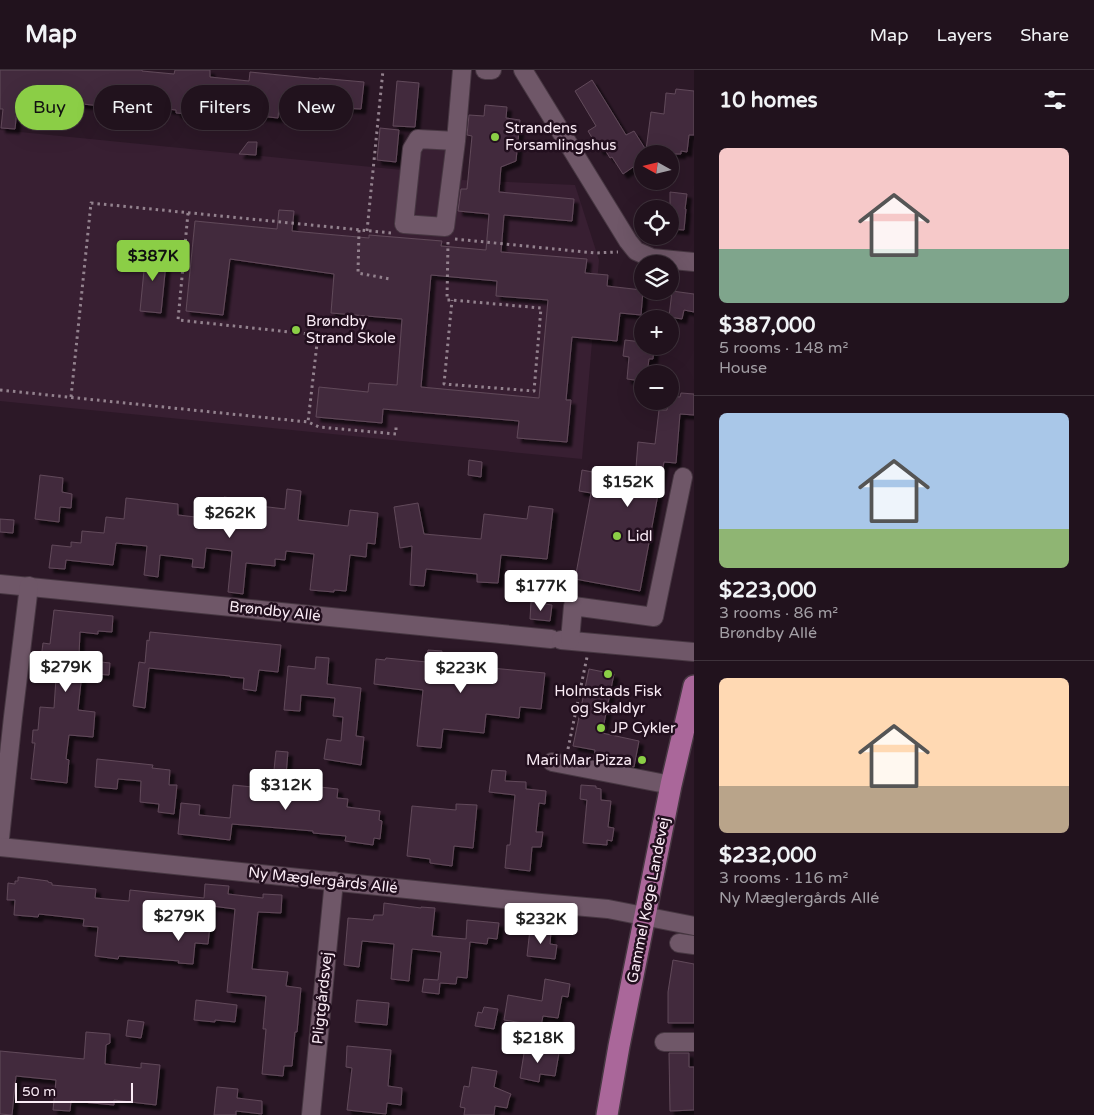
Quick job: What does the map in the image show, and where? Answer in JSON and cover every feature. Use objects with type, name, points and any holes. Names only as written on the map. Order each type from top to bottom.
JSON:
[{"type":"main road","name":"Gammel Køge Landevej","points":[[607,1114],[671,786],[694,686]]},
{"type":"street","points":[[456,141],[418,139],[412,149],[404,224],[445,227],[456,141],[462,70]]},
{"type":"street","points":[[485,70],[492,70]]},
{"type":"street","points":[[523,70],[636,251],[652,258],[694,262]]},
{"type":"street","points":[[560,639],[573,606],[654,617],[683,477]]},
{"type":"street","name":"Brøndby Allé","points":[[0,584],[694,652]]},
{"type":"street","points":[[0,838],[29,586]]},
{"type":"street","points":[[559,763],[671,786]]},
{"type":"street","name":"Ny Mæglergårds Allé","points":[[0,847],[541,903],[608,908],[694,926]]},
{"type":"street","name":"Pligtgårdsvej","points":[[311,1115],[334,881]]},
{"type":"street","points":[[664,1042],[694,1042]]},
{"type":"path","points":[[367,231],[383,70]]},
{"type":"path","points":[[71,398],[91,204],[394,234]]},
{"type":"path","points":[[188,213],[178,320],[318,335],[308,422]]},
{"type":"path","points":[[359,230],[358,272],[390,279]]},
{"type":"path","points":[[452,300],[444,384],[534,391],[542,308],[452,300],[447,300],[448,238],[595,253],[636,251]]},
{"type":"path","points":[[0,390],[308,422],[318,427],[396,434],[396,425]]},
{"type":"path","points":[[559,763],[590,642]]},
{"type":"shaded area","name":"Brøndby Strand Skole","points":[[0,130],[402,170],[405,141],[418,132],[464,137],[462,180],[575,185],[599,260],[582,459],[0,401]]},
{"type":"building","points":[[0,70],[142,70],[174,74],[175,70],[210,70],[210,77],[249,81],[250,72],[364,82],[361,109],[353,109],[353,85],[279,85],[278,118],[269,117],[269,85],[181,85],[181,113],[176,113],[176,110],[171,109],[171,85],[94,85],[94,105],[84,104],[84,85],[15,85],[15,129],[1,128],[3,109],[0,109]]},
{"type":"building","points":[[592,80],[626,135],[634,131],[643,145],[634,145],[634,166],[623,174],[604,148],[600,151],[588,131],[596,126],[575,91]]},
{"type":"building","points":[[397,81],[419,83],[415,127],[393,126]]},
{"type":"building","points":[[676,89],[694,91],[694,135],[689,135],[687,152],[681,151],[681,154],[679,154],[679,145],[647,145],[651,112],[664,114],[666,93],[675,94]]},
{"type":"building","points":[[485,105],[507,107],[506,118],[520,120],[516,161],[501,167],[499,192],[574,199],[572,221],[504,215],[501,252],[587,259],[585,273],[608,275],[607,286],[634,289],[634,300],[642,300],[641,310],[634,310],[634,314],[620,313],[617,341],[572,337],[566,400],[571,400],[567,442],[517,438],[519,421],[383,409],[382,423],[316,417],[319,387],[368,392],[369,383],[397,385],[402,319],[331,313],[334,274],[230,259],[223,315],[186,311],[195,221],[277,229],[279,210],[294,211],[292,231],[369,238],[369,235],[442,241],[441,246],[486,250],[489,214],[458,211],[461,189],[467,189],[472,136],[467,135],[469,115],[484,116]],"holes":[[[431,275],[497,281],[496,296],[548,300],[539,398],[421,387]]]},
{"type":"building","points":[[380,128],[399,130],[396,162],[377,160]]},
{"type":"building","points":[[248,142],[257,142],[256,155],[239,154]]},
{"type":"building","points":[[670,192],[687,194],[684,230],[679,230],[679,200],[670,200]]},
{"type":"building","points":[[146,250],[167,253],[161,313],[140,311]]},
{"type":"building","points":[[679,292],[694,294],[694,312],[684,310],[682,319],[679,319],[679,310],[670,310],[671,300],[679,300]]},
{"type":"building","points":[[625,340],[634,341],[634,355],[653,355],[653,359],[649,359],[648,365],[634,365],[634,380],[627,379],[629,357],[623,356]]},
{"type":"building","name":"Lidl","points":[[681,393],[694,394],[694,415],[680,414],[676,463],[664,462],[640,591],[575,579],[591,493],[579,491],[582,470],[635,480],[638,442],[655,444],[659,410],[679,410]]},
{"type":"building","points":[[469,460],[482,462],[481,477],[468,475]]},
{"type":"building","points":[[40,475],[63,478],[62,492],[72,494],[71,508],[60,507],[59,522],[35,519]]},
{"type":"building","points":[[287,489],[301,491],[298,520],[348,526],[350,510],[378,513],[375,544],[367,543],[366,557],[350,555],[346,591],[310,590],[314,554],[286,551],[285,560],[275,559],[275,566],[246,563],[243,594],[228,592],[232,551],[206,548],[204,568],[192,567],[193,559],[160,555],[158,577],[144,575],[147,546],[116,543],[113,565],[66,560],[65,569],[49,568],[52,545],[71,547],[71,542],[81,543],[82,531],[104,533],[106,517],[124,519],[126,498],[178,504],[178,515],[222,520],[224,497],[244,500],[243,504],[285,509]]},
{"type":"building","points":[[418,503],[424,534],[481,539],[484,514],[527,519],[529,506],[553,509],[547,559],[501,555],[498,583],[477,582],[477,574],[426,569],[424,586],[410,585],[412,546],[400,548],[394,507]]},
{"type":"building","points":[[0,519],[14,520],[13,533],[0,532]]},
{"type":"building","points":[[531,602],[552,605],[550,621],[530,619]]},
{"type":"building","points":[[54,610],[113,616],[112,632],[98,631],[98,634],[80,632],[79,656],[101,658],[101,662],[110,663],[109,675],[82,673],[78,710],[95,712],[93,737],[69,735],[66,759],[69,760],[67,783],[31,779],[35,743],[32,743],[33,730],[38,730],[40,707],[54,708],[55,667],[40,666],[43,643],[50,644]]},
{"type":"building","points":[[150,632],[281,645],[278,672],[259,670],[256,691],[243,689],[244,678],[149,668],[145,708],[133,706],[139,662],[145,663],[147,640],[149,641]]},
{"type":"building","points":[[428,650],[442,651],[439,679],[466,682],[468,664],[545,673],[541,709],[520,707],[519,718],[486,714],[484,733],[443,729],[441,748],[417,746],[423,690],[374,684],[376,659],[385,660],[386,658],[427,662]]},
{"type":"building","points":[[316,657],[329,658],[327,684],[361,688],[356,736],[364,737],[361,765],[324,759],[327,739],[341,741],[343,717],[333,716],[335,698],[301,695],[300,711],[284,710],[288,666],[315,669]]},
{"type":"building","points":[[589,669],[614,674],[602,733],[639,741],[634,767],[594,759],[595,750],[573,746]]},
{"type":"building","points":[[276,751],[288,752],[286,775],[303,777],[302,785],[338,789],[337,798],[348,799],[347,807],[380,811],[379,820],[382,821],[380,839],[374,838],[373,845],[345,841],[346,836],[313,833],[313,831],[232,824],[230,840],[178,834],[181,803],[200,805],[199,815],[230,818],[233,785],[272,789]]},
{"type":"building","points":[[97,759],[153,765],[152,768],[170,770],[169,785],[177,785],[174,814],[158,812],[159,804],[140,802],[141,781],[118,779],[117,789],[95,787]]},
{"type":"building","points":[[492,770],[506,771],[505,781],[526,782],[526,789],[546,791],[545,804],[539,803],[536,832],[543,832],[541,847],[532,847],[530,871],[505,868],[507,845],[510,845],[515,795],[489,792]]},
{"type":"building","points":[[581,785],[596,786],[596,788],[601,789],[601,800],[611,801],[608,827],[614,828],[612,841],[607,840],[607,845],[583,843],[587,800],[580,799]]},
{"type":"building","points":[[456,804],[477,805],[473,848],[454,846],[452,866],[430,863],[430,859],[407,856],[412,806],[456,810]]},
{"type":"building","points":[[18,877],[48,881],[52,885],[96,889],[95,898],[129,901],[130,890],[204,898],[205,884],[229,886],[228,894],[263,898],[263,894],[282,895],[281,913],[258,912],[252,969],[288,972],[286,986],[301,988],[292,1066],[284,1066],[283,1076],[262,1074],[266,1029],[263,1029],[266,996],[227,992],[235,909],[212,906],[208,944],[195,943],[193,964],[119,956],[118,959],[95,956],[98,927],[83,926],[84,919],[39,914],[38,917],[14,915],[15,900],[7,900],[8,883],[15,884],[15,881],[18,881]]},
{"type":"building","points":[[384,903],[435,908],[432,936],[466,939],[467,920],[499,923],[497,939],[488,938],[487,944],[470,942],[467,978],[457,977],[456,984],[440,983],[439,994],[422,992],[424,979],[438,980],[441,952],[412,949],[409,981],[391,979],[394,944],[362,941],[359,967],[344,965],[348,918],[373,920],[374,915],[383,915]]},
{"type":"building","points":[[530,929],[551,932],[550,944],[557,945],[555,959],[527,956]]},
{"type":"building","points":[[673,960],[694,964],[694,1023],[668,1023],[668,992]]},
{"type":"building","points":[[545,979],[570,984],[568,997],[562,996],[558,1018],[543,1016],[537,1046],[519,1043],[523,1023],[504,1020],[508,995],[542,1001]]},
{"type":"building","points":[[196,1000],[237,1005],[235,1022],[194,1020]]},
{"type":"building","points":[[357,1000],[389,1003],[387,1025],[355,1022]]},
{"type":"building","points":[[484,1007],[498,1009],[494,1029],[475,1026],[478,1012],[482,1013]]},
{"type":"building","points":[[128,1020],[144,1022],[141,1038],[126,1036]]},
{"type":"building","points":[[86,1032],[110,1034],[110,1043],[106,1045],[105,1064],[141,1068],[141,1063],[160,1065],[156,1105],[114,1100],[114,1105],[71,1101],[70,1111],[53,1110],[56,1080],[16,1076],[12,1115],[0,1114],[0,1051],[84,1059]]},
{"type":"building","points":[[347,1046],[391,1050],[388,1086],[402,1088],[401,1105],[387,1103],[386,1114],[347,1110],[352,1068],[346,1067]]},
{"type":"building","points":[[525,1047],[559,1053],[555,1076],[540,1074],[539,1082],[520,1078]]},
{"type":"building","points":[[669,1053],[689,1053],[689,1067],[694,1067],[694,1110],[670,1111]]},
{"type":"building","points":[[472,1067],[497,1071],[494,1087],[511,1094],[507,1108],[495,1106],[494,1115],[464,1115],[465,1108],[460,1107],[464,1086],[469,1087]]},
{"type":"building","points":[[217,1087],[238,1089],[237,1098],[262,1101],[262,1114],[236,1111],[236,1115],[214,1115]]},
{"type":"place","name":"Strandens Forsamlingshus","points":[[495,137]]},
{"type":"place","name":"Brøndby Strand Skole","points":[[296,330]]},
{"type":"place","name":"Lidl","points":[[617,536]]},
{"type":"place","name":"Holmstads Fisk og Skaldyr","points":[[608,674]]},
{"type":"place","name":"JP Cykler","points":[[601,728]]},
{"type":"place","name":"Mari Mar Pizza","points":[[642,760]]}]
